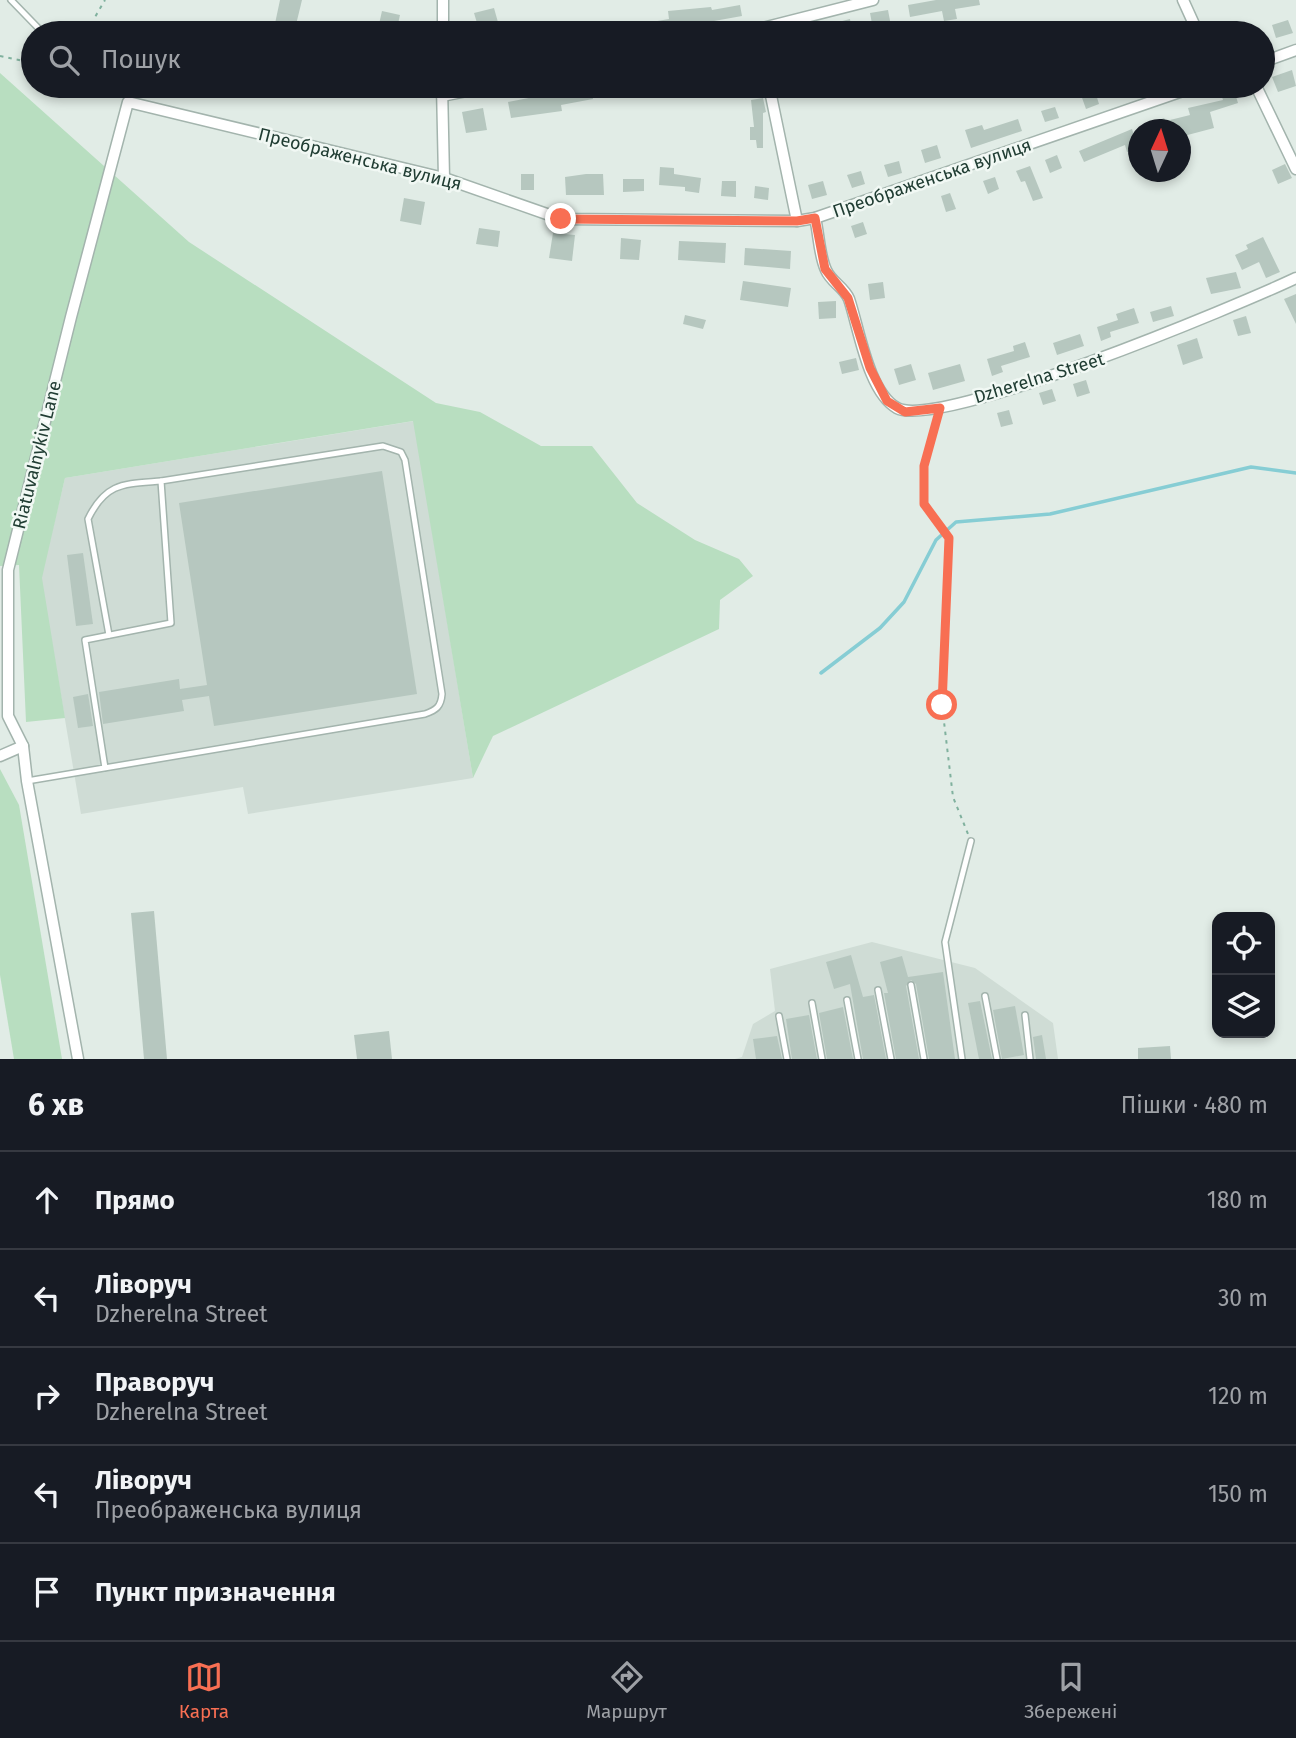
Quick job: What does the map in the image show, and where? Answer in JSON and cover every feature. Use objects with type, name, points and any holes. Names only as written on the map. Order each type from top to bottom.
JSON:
[{"type":"street","points":[[443,0],[443,21]]},
{"type":"street","points":[[798,21],[873,0]]},
{"type":"street","points":[[1183,0],[1193,21]]},
{"type":"street","points":[[1275,58],[1296,51]]},
{"type":"street","points":[[442,98],[444,178]]},
{"type":"street","points":[[771,98],[797,221]]},
{"type":"street","name":"Преображенська вулиця","points":[[128,102],[444,178],[561,219],[797,221],[815,218],[1162,98]]},
{"type":"street","points":[[1262,98],[1296,169]]},
{"type":"street","name":"Riatuvalnykiv Lane","points":[[78,1059],[27,781],[23,746],[8,716],[8,570],[128,102]]},
{"type":"street","name":"Dzherelna Street","points":[[815,218],[825,269],[848,298],[870,368],[887,401],[905,412],[940,408],[1120,353],[1296,278]]},
{"type":"street","points":[[0,756],[23,746]]},
{"type":"lane","points":[[11,0],[31,21]]},
{"type":"lane","points":[[27,781],[425,715],[436,710],[441,703],[405,460],[401,452],[383,446],[120,485],[112,489],[99,499],[88,519],[109,635]]},
{"type":"lane","points":[[105,768],[85,640],[171,623],[161,481]]},
{"type":"lane","points":[[962,1059],[945,942],[971,841]]},
{"type":"lane","points":[[911,985],[924,1059]]},
{"type":"lane","points":[[878,990],[891,1059]]},
{"type":"lane","points":[[985,996],[997,1059]]},
{"type":"lane","points":[[847,1000],[858,1059]]},
{"type":"lane","points":[[812,1003],[821,1059]]},
{"type":"lane","points":[[1025,1015],[1030,1059]]},
{"type":"lane","points":[[779,1016],[786,1059]]},
{"type":"path","points":[[95,21],[106,0]]},
{"type":"path","points":[[0,56],[21,60]]},
{"type":"path","points":[[940,408],[924,466],[924,504],[949,538],[942,705],[953,797],[971,841]]},
{"type":"shaded area","points":[[414,421],[473,778],[248,814],[243,787],[81,814],[41,578],[65,478]]},
{"type":"shaded area","points":[[872,942],[975,968],[1053,1023],[1058,1059],[735,1059],[742,1057],[753,1024],[775,1011],[770,969]]},
{"type":"green space","points":[[0,73],[21,92],[21,98],[28,98],[189,242],[436,403],[480,412],[541,446],[592,446],[637,503],[695,540],[739,559],[753,576],[720,600],[719,629],[493,736],[473,778],[413,421],[65,478],[42,578],[65,718],[26,722],[19,565],[0,566]]},
{"type":"green space","points":[[0,769],[19,805],[62,1059],[14,1059],[0,975]]},
{"type":"building","points":[[280,0],[302,0],[297,21],[276,21]]},
{"type":"building","points":[[936,0],[979,0],[980,5],[955,9],[957,19],[944,21],[942,11],[910,17],[908,5]]},
{"type":"building","points":[[740,5],[742,16],[714,21],[657,21],[669,19],[668,11],[711,7],[712,10]]},
{"type":"building","points":[[494,8],[498,21],[476,21],[474,13]]},
{"type":"building","points":[[888,10],[890,21],[872,21],[870,13]]},
{"type":"building","points":[[382,11],[400,15],[399,21],[380,21]]},
{"type":"building","points":[[1288,20],[1293,33],[1276,38],[1275,24]]},
{"type":"building","points":[[1292,70],[1296,86],[1278,92],[1275,76]]},
{"type":"building","points":[[529,98],[593,99],[561,105],[562,111],[511,118],[508,102]]},
{"type":"building","points":[[763,98],[766,112],[763,113],[763,148],[757,148],[756,140],[750,140],[750,127],[754,127],[751,100]]},
{"type":"building","points":[[1082,98],[1097,98],[1099,104],[1086,109]]},
{"type":"building","points":[[1222,98],[1236,98],[1238,103],[1210,112],[1214,128],[1191,134],[1191,119],[1174,119],[1190,115],[1188,108],[1223,100]]},
{"type":"building","points":[[1055,107],[1059,118],[1045,122],[1041,111]]},
{"type":"building","points":[[483,108],[487,130],[466,133],[462,112]]},
{"type":"building","points":[[1018,119],[1022,131],[971,148],[965,130],[982,125],[984,130]]},
{"type":"building","points":[[1128,131],[1128,152],[1125,145],[1084,162],[1079,151]]},
{"type":"building","points":[[937,145],[941,158],[925,163],[921,150]]},
{"type":"building","points":[[1057,155],[1062,168],[1050,173],[1045,160]]},
{"type":"building","points":[[899,161],[902,173],[888,177],[884,165]]},
{"type":"building","points":[[1285,164],[1292,178],[1278,184],[1272,170]]},
{"type":"building","points":[[1030,166],[1043,198],[1033,201],[1025,181],[1021,182],[1016,171]]},
{"type":"building","points":[[660,167],[674,168],[674,174],[701,178],[699,193],[685,191],[685,187],[659,185]]},
{"type":"building","points":[[861,171],[865,184],[852,188],[847,175]]},
{"type":"building","points":[[521,174],[534,174],[534,190],[521,190]]},
{"type":"building","points":[[603,174],[604,195],[566,195],[565,177]]},
{"type":"building","points":[[995,177],[999,189],[988,194],[983,181]]},
{"type":"building","points":[[623,179],[644,179],[644,191],[623,192]]},
{"type":"building","points":[[722,181],[736,181],[736,197],[721,196]]},
{"type":"building","points":[[823,181],[827,195],[812,199],[808,185]]},
{"type":"building","points":[[755,186],[769,188],[768,200],[754,198]]},
{"type":"building","points":[[950,193],[956,209],[946,212],[941,196]]},
{"type":"building","points":[[404,198],[425,202],[421,225],[400,221]]},
{"type":"building","points":[[863,222],[867,234],[855,238],[851,226]]},
{"type":"building","points":[[479,228],[500,231],[498,247],[476,244]]},
{"type":"building","points":[[553,233],[575,235],[572,261],[549,258]]},
{"type":"building","points":[[1263,237],[1280,272],[1266,278],[1259,262],[1242,270],[1235,255],[1248,249],[1246,245]]},
{"type":"building","points":[[621,238],[641,240],[639,260],[620,259]]},
{"type":"building","points":[[679,241],[726,243],[725,263],[678,260]]},
{"type":"building","points":[[745,248],[791,251],[790,269],[744,265]]},
{"type":"building","points":[[1236,272],[1241,288],[1211,294],[1206,278]]},
{"type":"building","points":[[743,281],[791,288],[788,307],[740,300]]},
{"type":"building","points":[[883,282],[885,298],[870,300],[868,284]]},
{"type":"building","points":[[1296,294],[1296,324],[1284,299]]},
{"type":"building","points":[[836,301],[836,318],[819,319],[818,302]]},
{"type":"building","points":[[1171,306],[1174,316],[1153,322],[1150,312]]},
{"type":"building","points":[[1134,308],[1139,323],[1110,332],[1111,337],[1101,341],[1097,327],[1118,320],[1116,314]]},
{"type":"building","points":[[685,315],[706,320],[703,329],[683,324]]},
{"type":"building","points":[[1246,316],[1251,333],[1238,336],[1233,320]]},
{"type":"building","points":[[1080,334],[1084,346],[1057,355],[1053,343]]},
{"type":"building","points":[[1197,338],[1203,358],[1183,365],[1177,345]]},
{"type":"building","points":[[1025,342],[1030,357],[1001,366],[1003,372],[992,376],[987,359],[1014,351],[1013,346]]},
{"type":"building","points":[[856,358],[859,370],[842,374],[839,362]]},
{"type":"building","points":[[911,364],[916,380],[899,385],[894,369]]},
{"type":"building","points":[[960,364],[965,381],[933,390],[928,373]]},
{"type":"building","points":[[1086,380],[1090,393],[1077,397],[1073,384]]},
{"type":"building","points":[[1052,389],[1056,401],[1043,405],[1039,393]]},
{"type":"building","points":[[1009,410],[1013,424],[1001,427],[997,413]]},
{"type":"building","points":[[382,471],[417,694],[214,726],[209,696],[182,700],[184,711],[103,724],[99,692],[179,679],[180,689],[207,685],[179,503]]},
{"type":"building","points":[[83,553],[93,624],[76,626],[67,555]]},
{"type":"building","points":[[88,694],[93,726],[78,728],[73,697]]},
{"type":"building","points":[[154,911],[167,1059],[144,1059],[131,913]]},
{"type":"building","points":[[851,955],[863,997],[874,995],[886,1059],[863,1059],[850,984],[834,989],[826,962]]},
{"type":"building","points":[[902,956],[908,977],[943,972],[955,1059],[929,1059],[916,984],[911,980],[906,986],[919,1059],[896,1059],[884,993],[888,993],[880,962]]},
{"type":"building","points":[[980,1001],[992,1059],[979,1059],[968,1003]]},
{"type":"building","points":[[1015,1006],[1024,1055],[1002,1059],[993,1010]]},
{"type":"building","points":[[843,1007],[853,1059],[827,1059],[819,1013]]},
{"type":"building","points":[[809,1015],[817,1059],[792,1059],[786,1019]]},
{"type":"building","points":[[389,1031],[392,1059],[357,1059],[354,1035]]},
{"type":"building","points":[[1042,1035],[1046,1059],[1036,1059],[1033,1037]]},
{"type":"building","points":[[777,1036],[782,1059],[756,1059],[753,1039]]},
{"type":"building","points":[[1170,1046],[1171,1059],[1138,1059],[1138,1048]]},
{"type":"waterway","points":[[821,673],[880,628],[904,602],[936,540],[956,522],[1050,514],[1251,467],[1296,473]]},
{"type":"route","points":[[561,219],[797,221],[815,218],[825,269],[848,298],[870,368],[887,401],[905,412],[940,408],[924,466],[924,504],[949,538],[942,705]]}]
